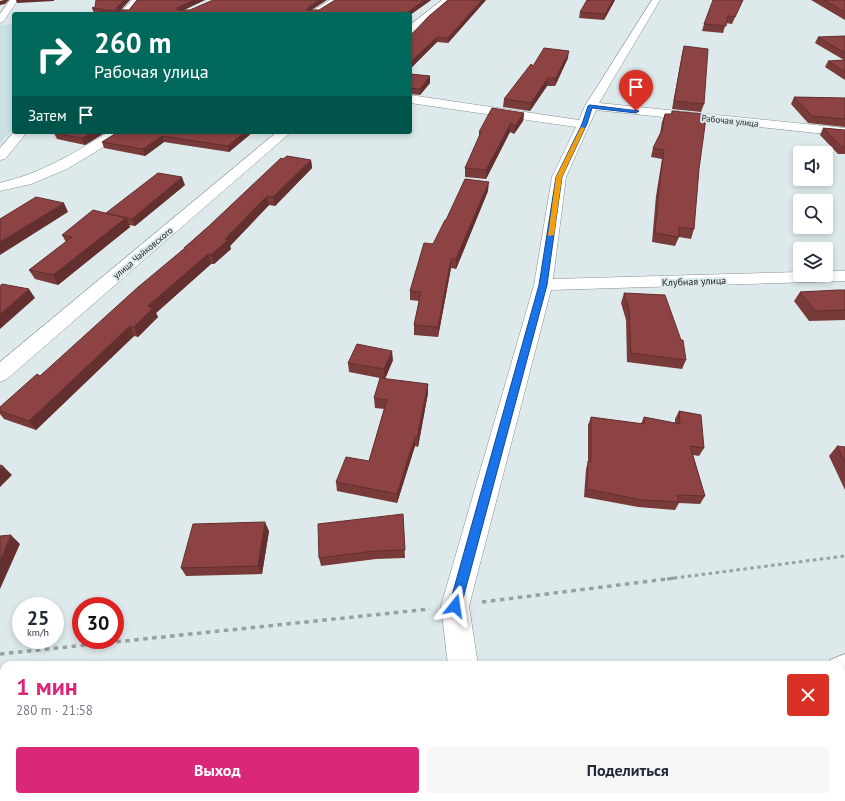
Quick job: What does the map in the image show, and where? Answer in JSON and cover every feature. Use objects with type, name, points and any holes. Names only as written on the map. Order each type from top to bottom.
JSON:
[{"type":"street","points":[[2,22],[14,0]]},
{"type":"street","points":[[126,12],[137,0]]},
{"type":"street","points":[[316,12],[336,0]]},
{"type":"street","points":[[412,28],[447,0]]},
{"type":"street","points":[[462,661],[455,606],[543,285],[559,177],[584,124],[590,106],[656,0]]},
{"type":"street","points":[[412,99],[584,124]]},
{"type":"street","name":"Рабочая улица","points":[[590,106],[845,132]]},
{"type":"street","points":[[0,156],[19,134]]},
{"type":"street","points":[[0,187],[26,181],[62,166],[115,134]]},
{"type":"street","name":"улица Чайковского","points":[[0,374],[283,134]]},
{"type":"street","name":"Клубная улица","points":[[543,285],[845,276]]},
{"type":"path","points":[[0,654],[455,606],[845,556]]},
{"type":"shaded area","points":[[12,24],[12,130],[0,143],[0,25]]},
{"type":"building","points":[[96,0],[124,0],[116,8],[116,10],[129,10],[137,0],[194,0],[177,8],[177,10],[190,10],[213,0],[319,0],[306,10],[319,10],[335,0],[425,0],[408,12],[122,12],[92,8],[95,7]]},
{"type":"building","points":[[448,0],[482,0],[448,38],[437,37],[412,61],[412,34],[429,16]]},
{"type":"building","points":[[587,0],[613,0],[605,14],[580,12]]},
{"type":"building","points":[[713,0],[743,0],[735,17],[728,16],[726,26],[704,24]]},
{"type":"building","points":[[824,0],[845,0],[845,12]]},
{"type":"building","points":[[845,36],[845,53],[818,37]]},
{"type":"building","points":[[684,46],[708,49],[704,104],[674,101]]},
{"type":"building","points":[[544,48],[569,51],[556,78],[548,78],[531,103],[504,99],[531,64],[533,66]]},
{"type":"building","points":[[845,60],[845,72],[828,61]]},
{"type":"building","points":[[412,74],[430,76],[420,89],[412,88]]},
{"type":"building","points":[[794,97],[845,98],[845,119],[812,116]]},
{"type":"building","points":[[492,108],[524,113],[515,126],[511,123],[486,170],[465,168],[481,132],[479,132]]},
{"type":"building","points":[[672,111],[703,114],[702,118],[706,118],[699,169],[694,229],[679,227],[679,237],[655,233],[664,150],[653,148],[662,130],[665,114],[672,114]]},
{"type":"building","points":[[823,128],[845,130],[845,147],[842,147]]},
{"type":"building","points":[[60,134],[89,134],[82,138]]},
{"type":"building","points":[[115,134],[243,134],[228,146],[162,136],[143,149],[102,142]]},
{"type":"building","points":[[287,156],[311,160],[273,197],[267,196],[225,239],[228,240],[211,255],[208,254],[148,306],[153,308],[134,327],[130,326],[29,421],[0,411],[0,407],[37,374],[40,376],[137,288],[185,248],[281,158],[283,159]]},
{"type":"building","points":[[158,173],[182,177],[132,219],[106,213]]},
{"type":"building","points":[[465,179],[489,182],[456,259],[451,259],[438,327],[414,325],[421,292],[410,291],[424,243],[433,244]]},
{"type":"building","points":[[36,197],[64,203],[0,242],[0,219]]},
{"type":"building","points":[[93,210],[126,218],[53,275],[29,270],[72,237],[62,235]]},
{"type":"building","points":[[2,284],[29,289],[0,314],[0,286]]},
{"type":"building","points":[[845,290],[845,310],[815,311],[800,292]]},
{"type":"building","points":[[624,293],[665,295],[681,340],[683,340],[686,360],[631,353],[629,310]]},
{"type":"building","points":[[357,344],[392,351],[384,369],[348,363]]},
{"type":"building","points":[[380,378],[428,384],[417,438],[415,437],[397,494],[336,482],[346,457],[369,461],[387,400],[374,398]]},
{"type":"building","points":[[679,411],[701,415],[704,448],[690,446],[705,496],[677,495],[679,502],[642,500],[587,489],[588,461],[591,462],[591,417],[644,424],[644,417],[680,424]]},
{"type":"building","points":[[837,446],[845,447],[845,463]]},
{"type":"building","points":[[403,514],[405,550],[374,551],[319,558],[318,524]]},
{"type":"building","points":[[265,522],[258,566],[181,568],[193,524]]},
{"type":"building","points":[[11,535],[0,560],[0,536]]},
{"type":"slow traffic","points":[[551,235],[559,177],[583,128]]},
{"type":"route","points":[[455,606],[543,285],[559,177],[584,124],[590,106],[636,111]]}]
